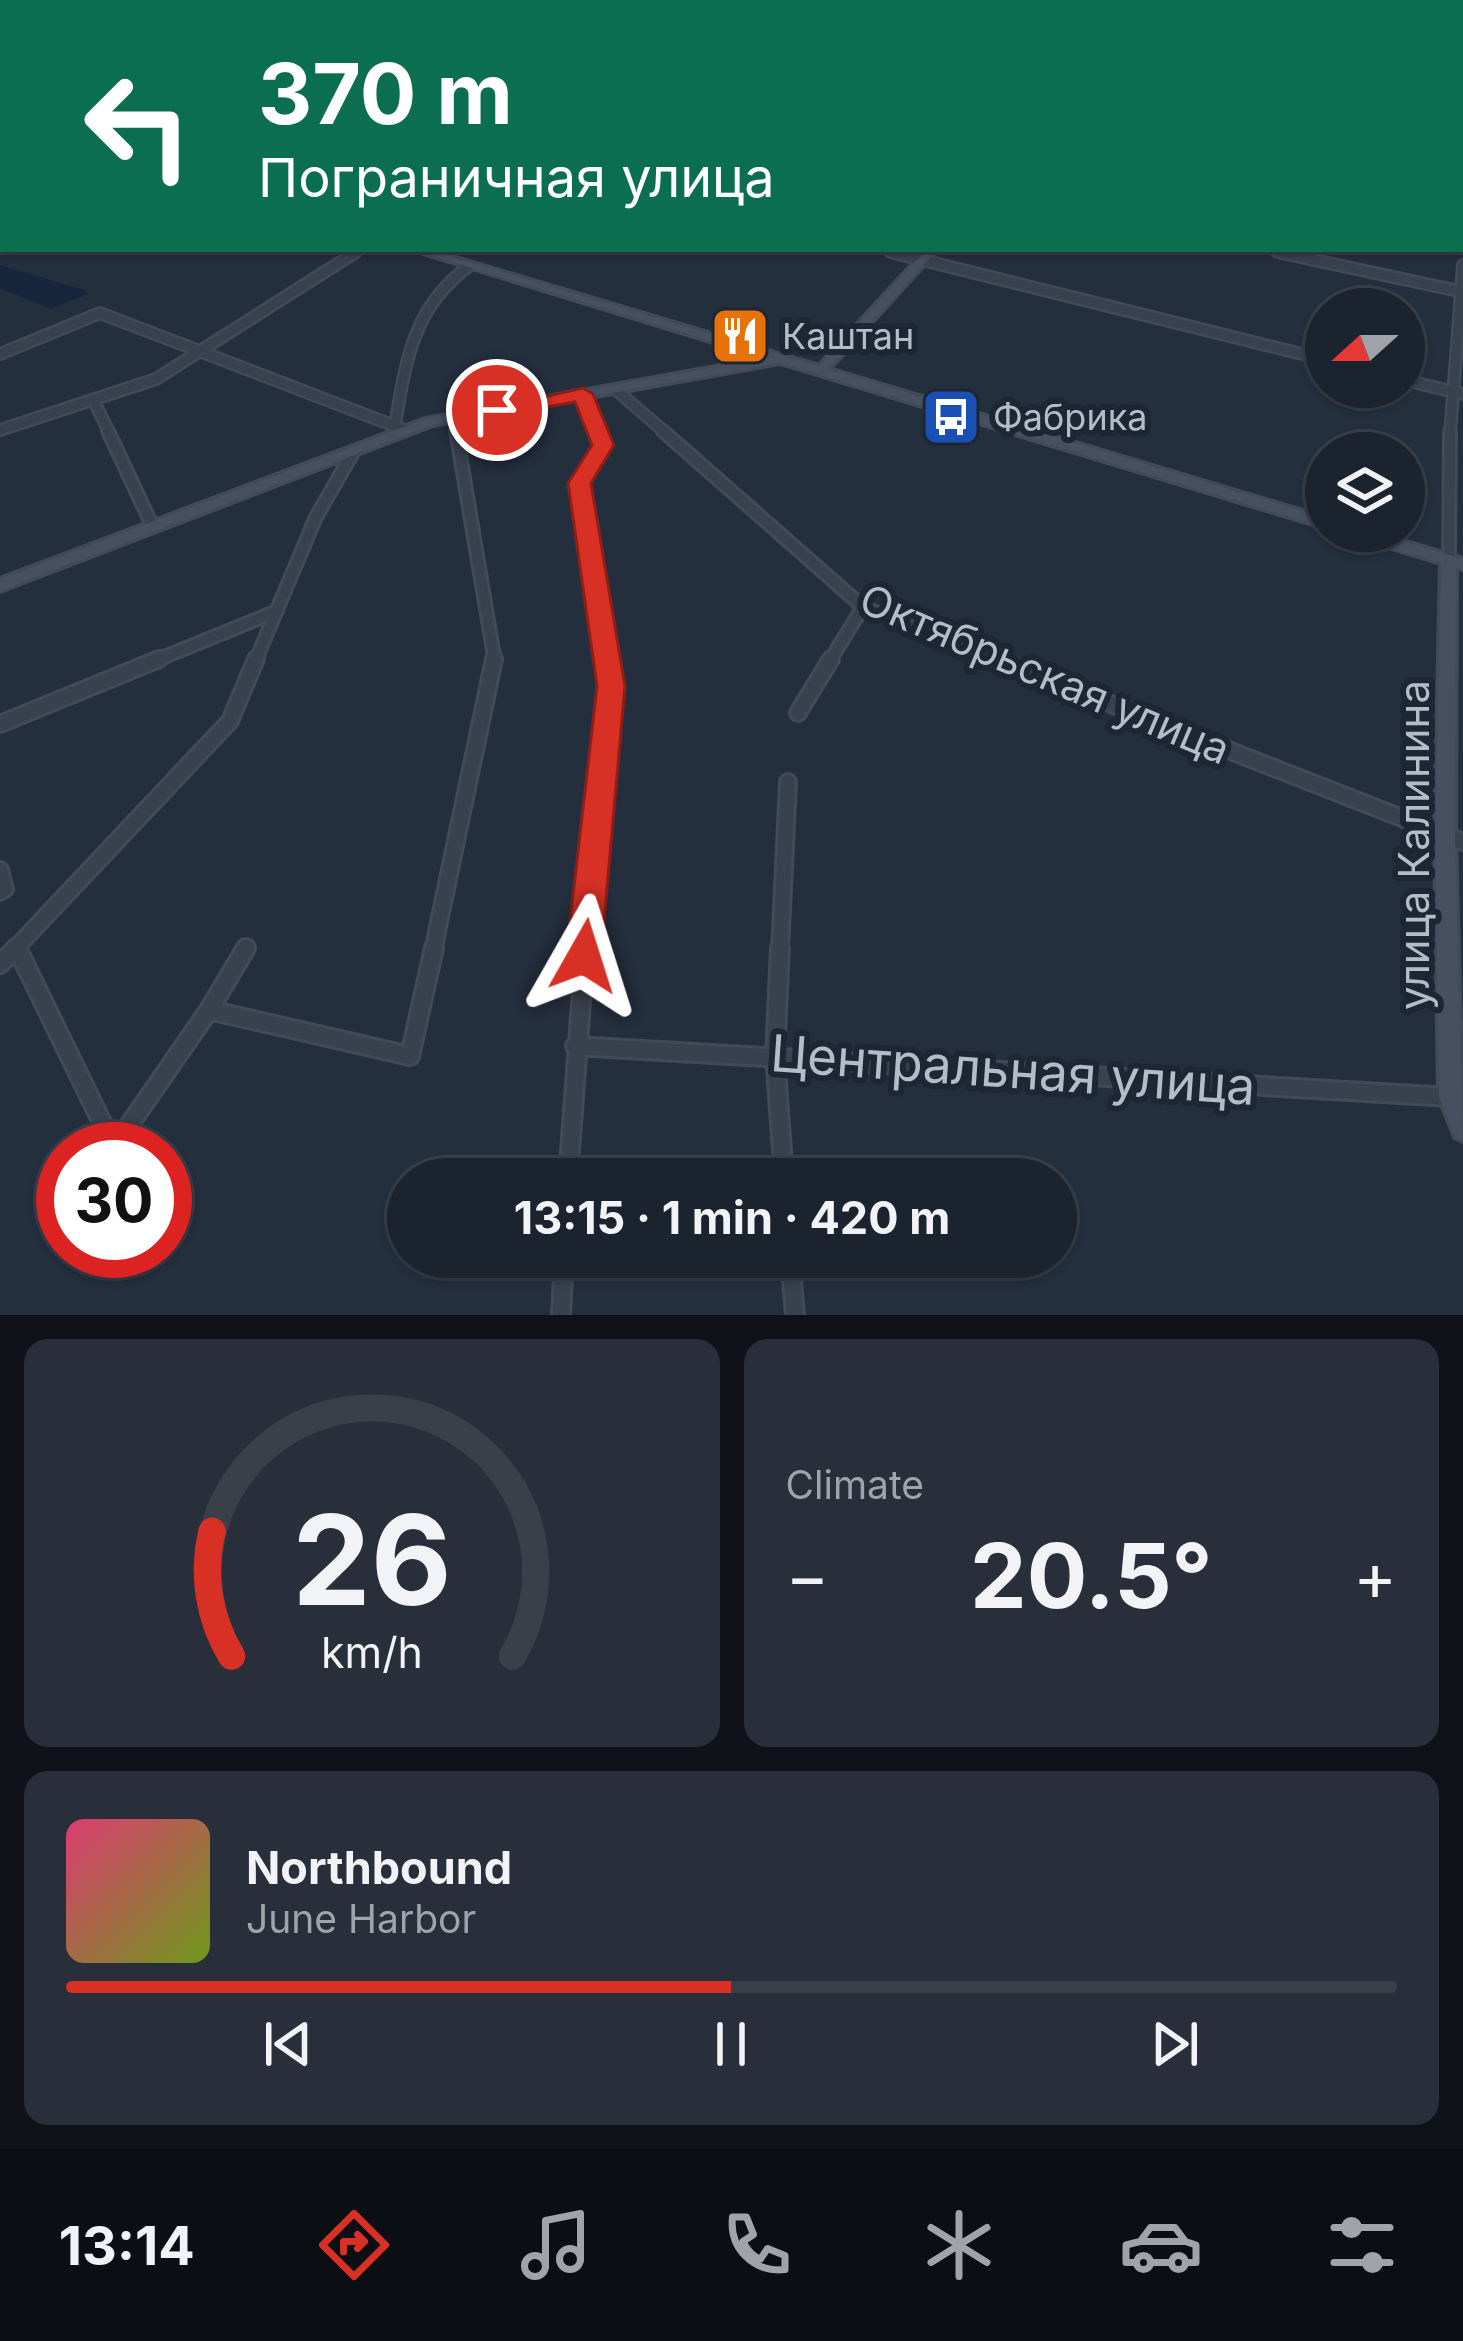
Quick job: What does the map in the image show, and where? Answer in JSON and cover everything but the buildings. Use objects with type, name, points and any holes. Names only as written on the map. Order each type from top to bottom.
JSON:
[{"type":"street","points":[[0,430],[156,379],[355,252]]},
{"type":"street","points":[[425,252],[1305,517]]},
{"type":"street","points":[[891,252],[1305,356]]},
{"type":"street","points":[[821,371],[930,252]]},
{"type":"street","points":[[1278,252],[1461,291]]},
{"type":"street","points":[[1423,552],[1456,562],[1450,391],[1463,265]]},
{"type":"street","points":[[400,427],[413,325],[440,284],[469,266]]},
{"type":"street","points":[[0,354],[100,313],[400,427]]},
{"type":"street","points":[[0,585],[354,451],[400,427],[780,358]]},
{"type":"street","points":[[1425,385],[1463,394]]},
{"type":"street","name":"Октябрьская улица","points":[[614,389],[863,607],[1454,839]]},
{"type":"street","points":[[569,1158],[574,1046],[611,686],[580,483],[603,445],[583,394]]},
{"type":"street","points":[[94,401],[152,525]]},
{"type":"street","points":[[209,1010],[410,1056],[496,668],[454,417]]},
{"type":"street","points":[[0,964],[230,721],[316,517],[354,451]]},
{"type":"street","name":"улица Калинина","points":[[1456,562],[1451,1097],[1463,1129]]},
{"type":"street","points":[[798,713],[863,607]]},
{"type":"street","points":[[0,724],[277,611]]},
{"type":"street","points":[[782,1158],[775,1054],[788,782]]},
{"type":"street","points":[[0,870],[2,890]]},
{"type":"street","points":[[17,948],[114,1147],[246,948]]},
{"type":"street","name":"Центральная улица","points":[[574,1046],[775,1054],[1451,1097]]},
{"type":"street","points":[[561,1315],[563,1278]]},
{"type":"street","points":[[791,1278],[794,1315]]},
{"type":"water","points":[[0,265],[88,294],[51,309],[0,288]]},
{"type":"place","name":"Каштан","points":[[740,336]]},
{"type":"place","name":"Фабрика","points":[[951,417]]},
{"type":"route","points":[[497,410],[583,394],[603,445],[580,483],[611,686],[584,956]]}]
